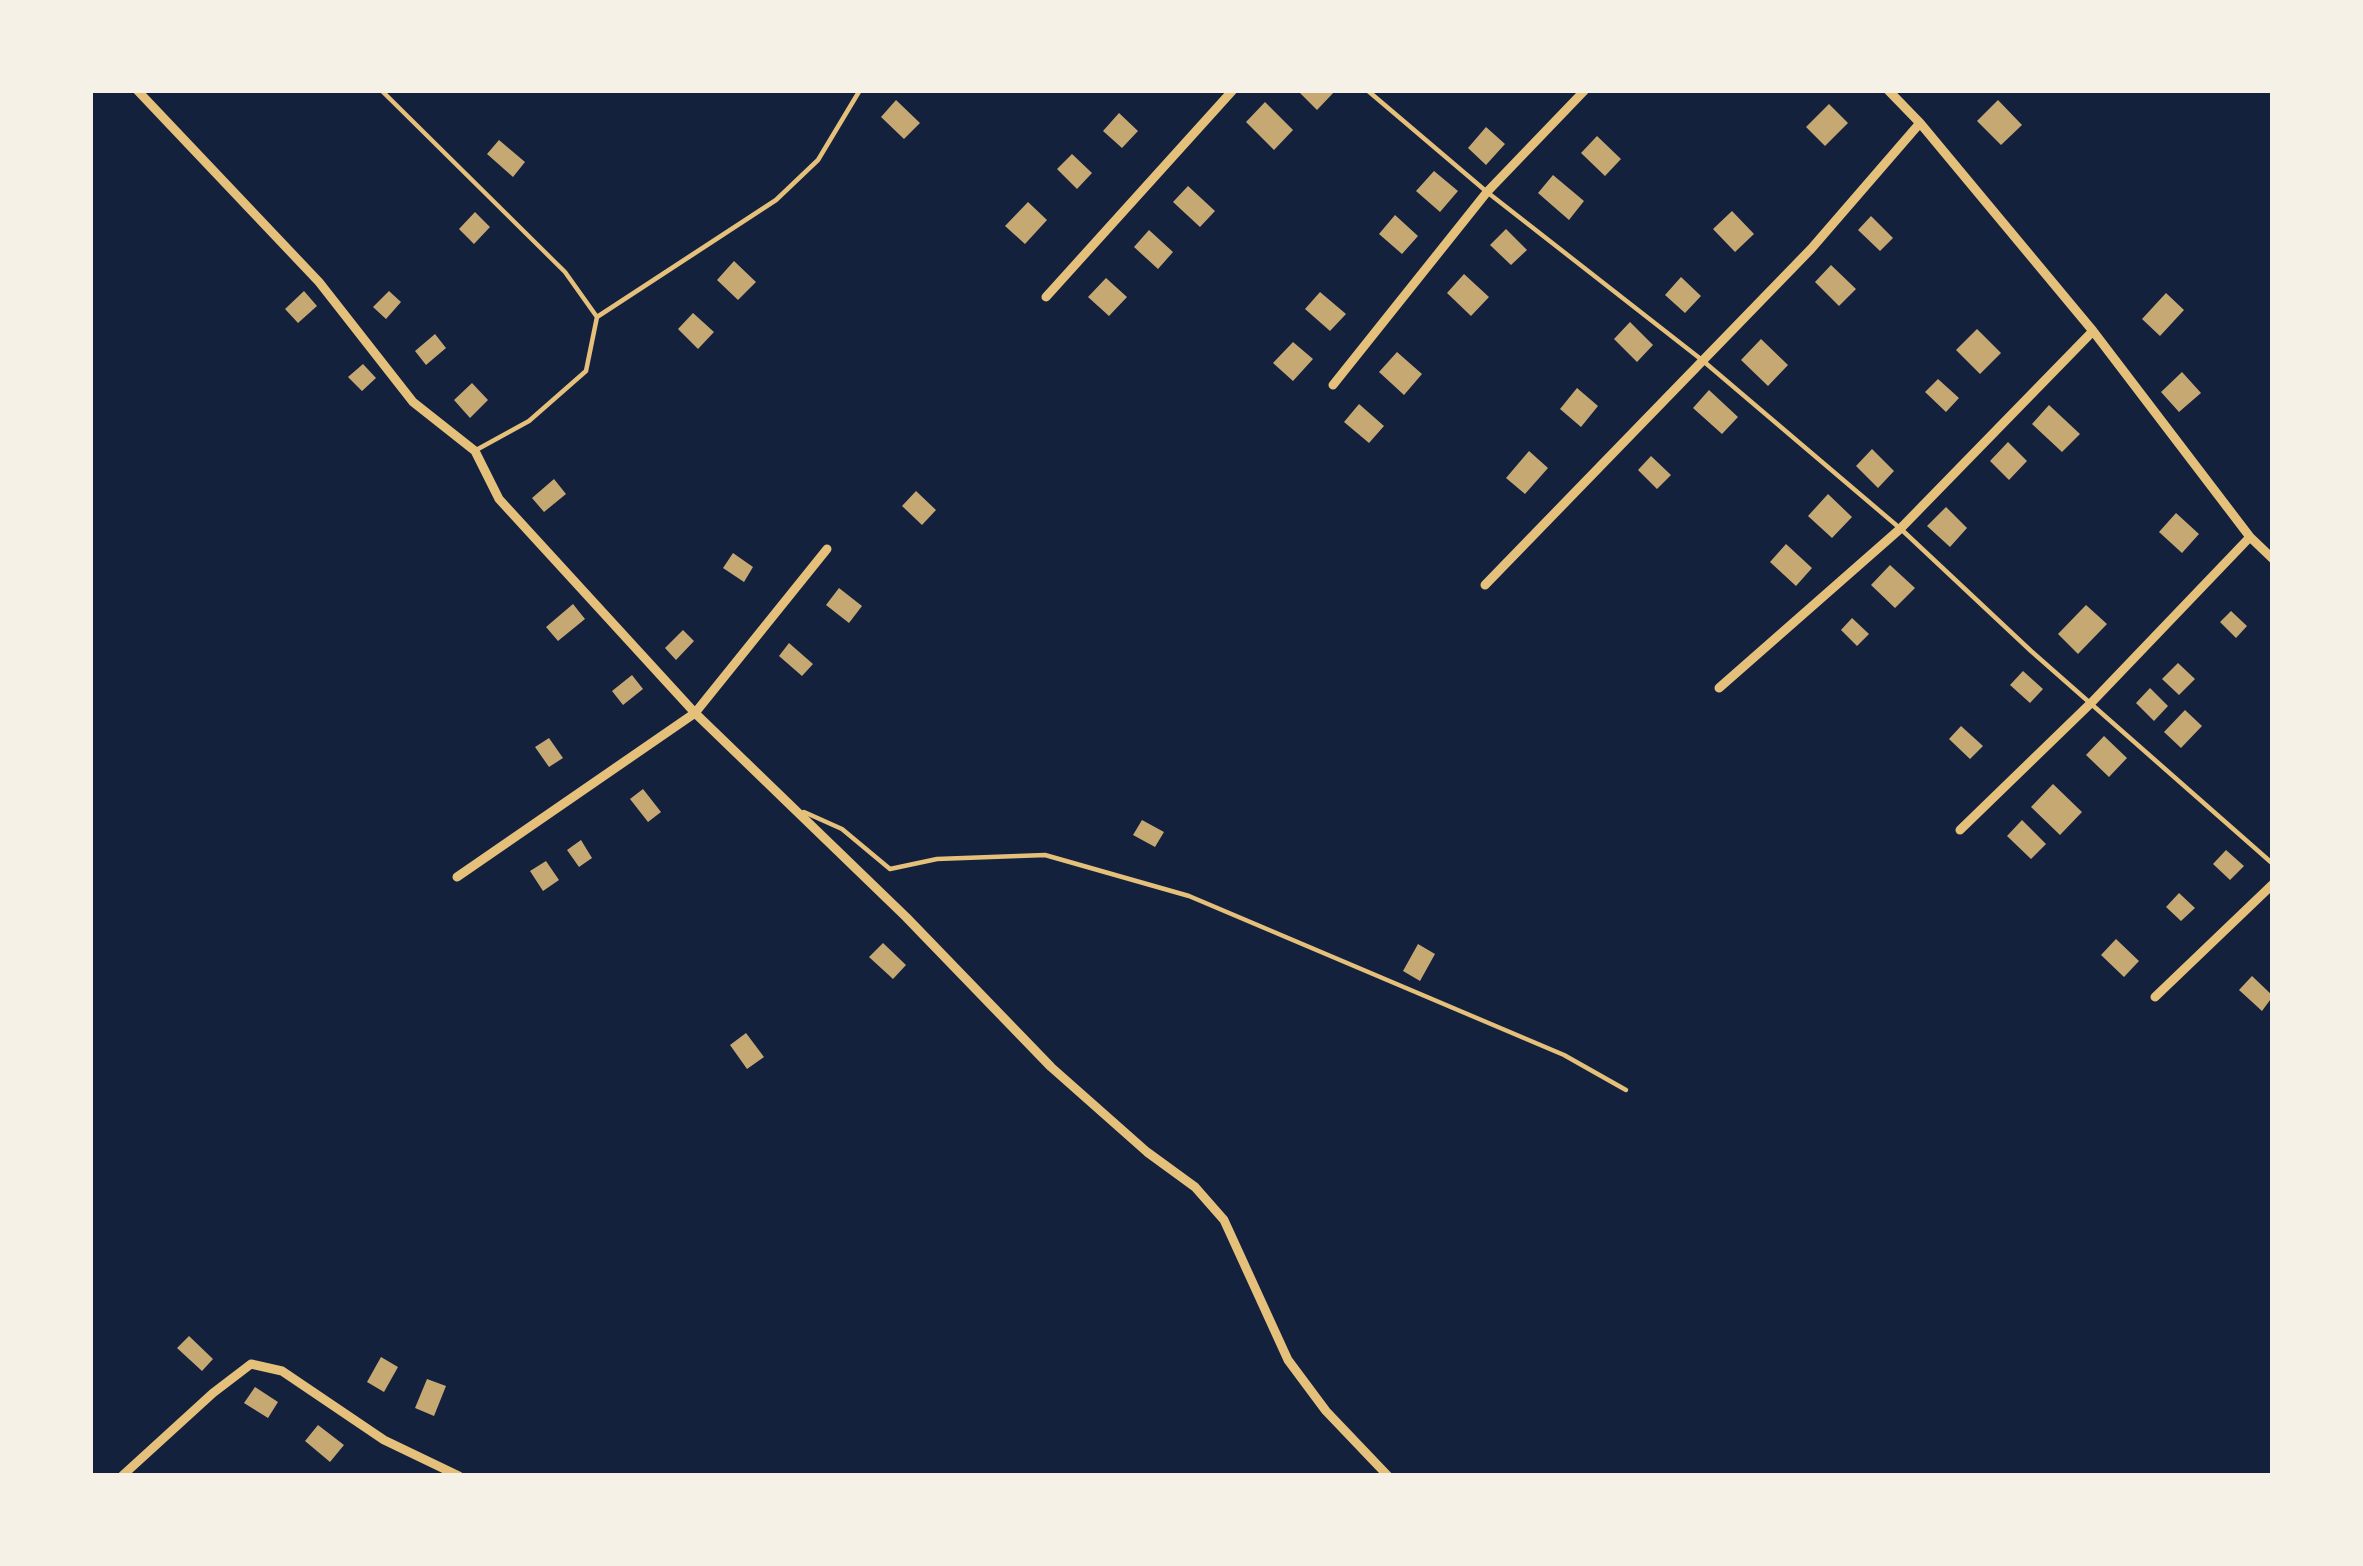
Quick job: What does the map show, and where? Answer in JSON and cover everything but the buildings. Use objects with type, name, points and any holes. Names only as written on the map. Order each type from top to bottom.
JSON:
[{"type":"street","points":[[137,90],[319,282],[413,402],[475,451],[499,500],[695,712],[1051,1067],[1147,1152],[1195,1186],[1224,1220],[1288,1360],[1326,1411],[1388,1476]]},
{"type":"street","points":[[1046,297],[1233,90]]},
{"type":"street","points":[[1334,385],[1487,192],[1586,90]]},
{"type":"street","points":[[1888,90],[1921,123],[2093,332],[2250,537],[2273,560]]},
{"type":"street","points":[[1485,585],[1811,249],[1921,123]]},
{"type":"street","points":[[1719,688],[1900,529],[2093,332]]},
{"type":"street","points":[[1960,830],[2092,702],[2250,537]]},
{"type":"street","points":[[457,877],[695,712],[827,549]]},
{"type":"street","points":[[2156,997],[2273,884]]},
{"type":"street","points":[[122,1476],[251,1364],[282,1371],[384,1440],[459,1476]]},
{"type":"lane","points":[[381,90],[565,272],[597,317]]},
{"type":"lane","points":[[475,451],[529,421],[586,371],[597,317],[776,200],[818,160],[860,90]]},
{"type":"lane","points":[[1366,90],[1487,192],[1702,360],[1900,529],[2273,864]]},
{"type":"lane","points":[[793,807],[842,829],[890,868],[938,859],[1045,855],[1189,896],[1564,1055],[1627,1090]]}]
